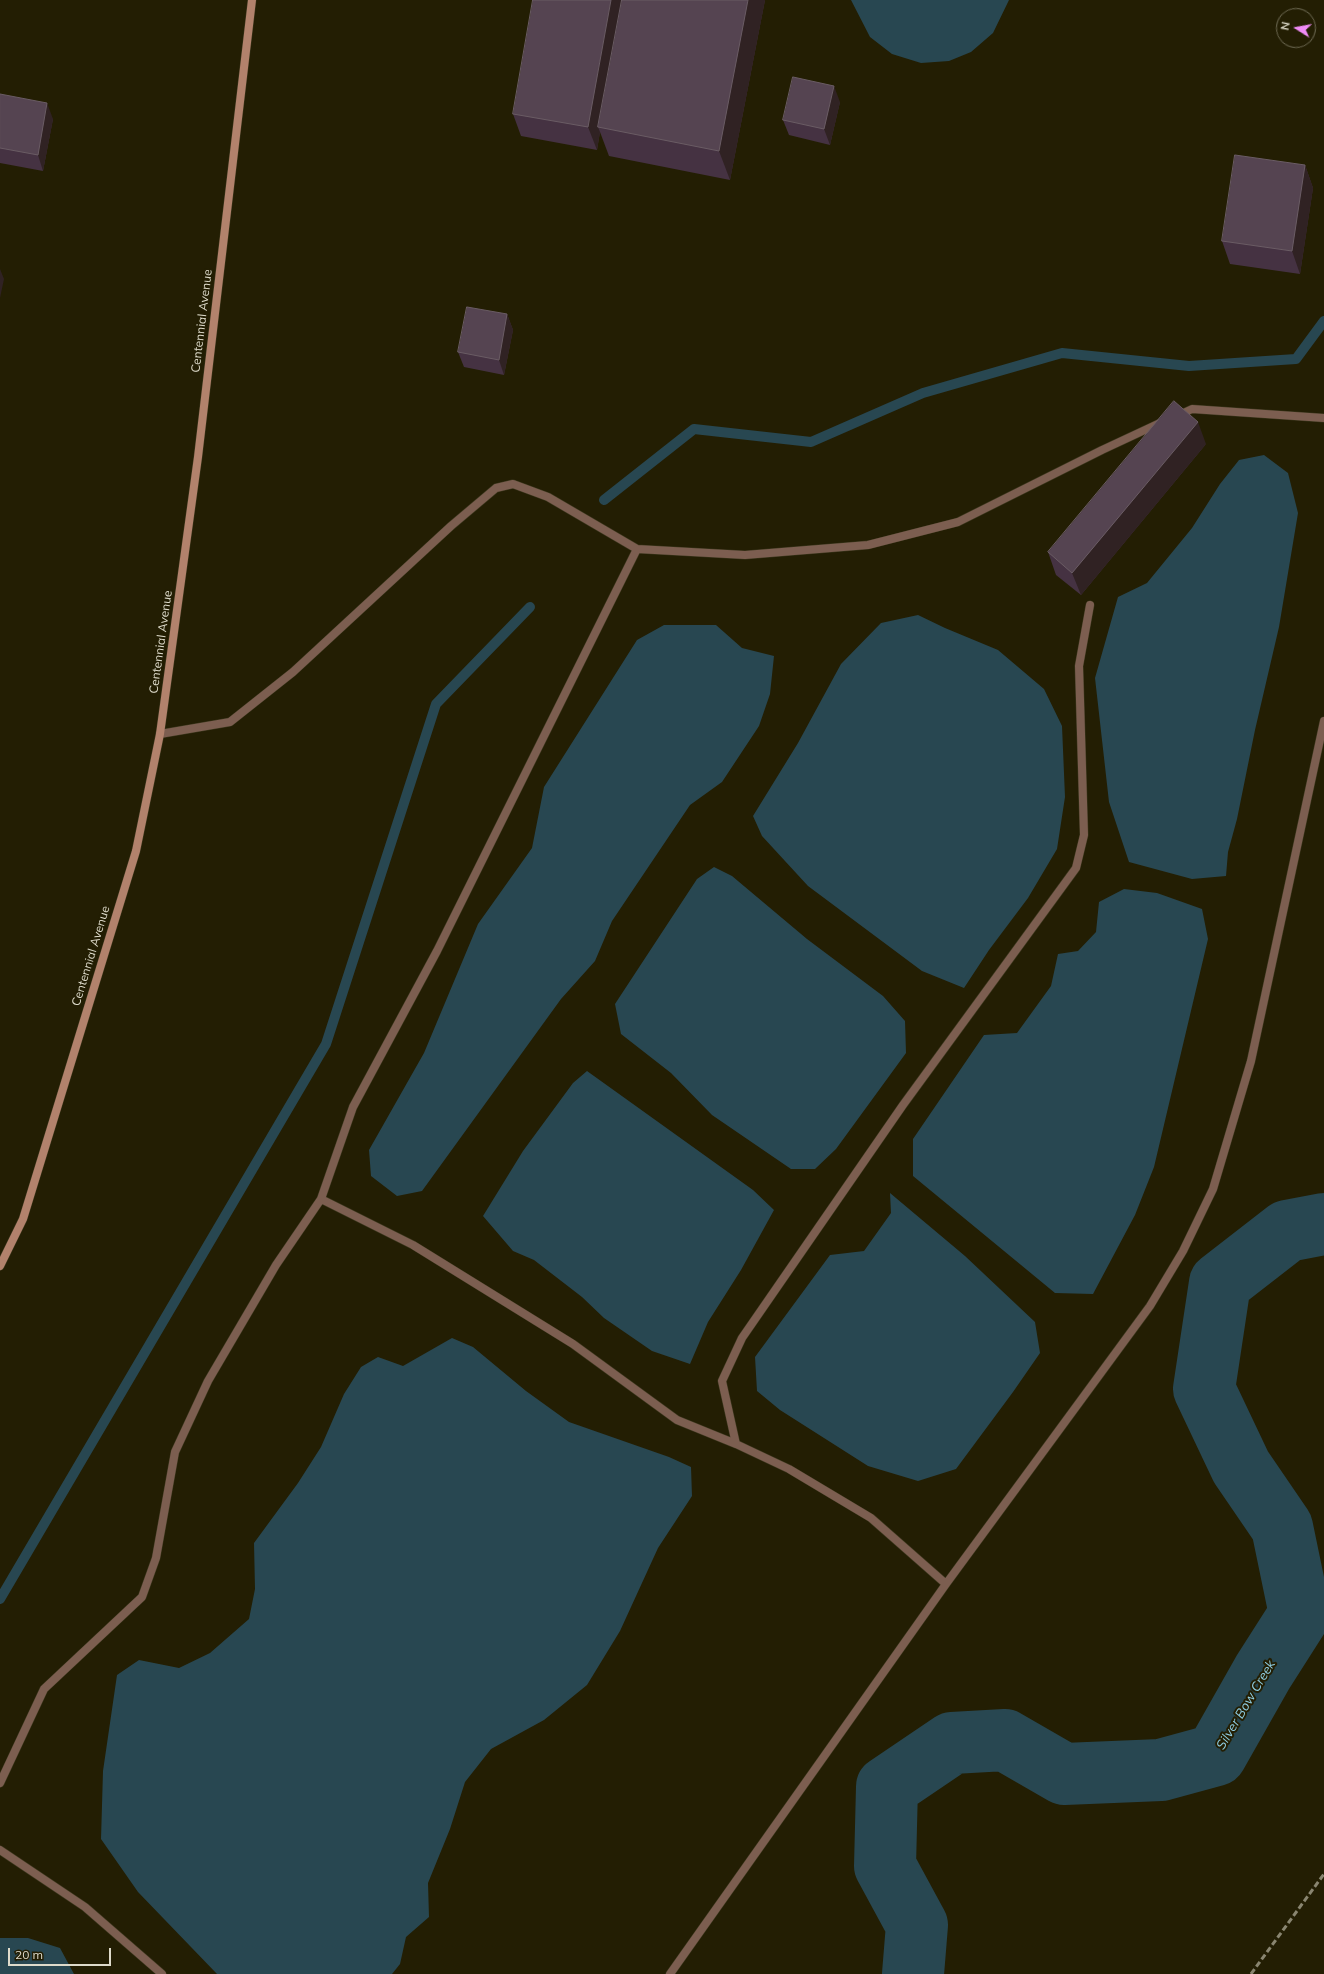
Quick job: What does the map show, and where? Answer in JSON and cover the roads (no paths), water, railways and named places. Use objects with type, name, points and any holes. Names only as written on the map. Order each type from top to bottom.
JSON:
[{"type":"street","name":"Centennial Avenue","points":[[0,1266],[23,1220],[136,851],[160,734],[198,457],[252,0]]},
{"type":"lane","points":[[160,734],[230,722],[293,672],[451,526],[496,488],[513,484],[548,497],[637,549],[745,555],[868,545],[958,522],[1102,450],[1192,409],[1324,418]]},
{"type":"lane","points":[[0,1783],[44,1689],[142,1597],[156,1558],[175,1452],[208,1381],[276,1264],[320,1199],[353,1107],[437,951],[637,549]]},
{"type":"lane","points":[[736,1444],[722,1381],[742,1338],[903,1104],[1076,868],[1084,835],[1079,666],[1090,605]]},
{"type":"lane","points":[[670,1974],[946,1584],[1150,1306],[1183,1251],[1213,1189],[1251,1061],[1324,721]]},
{"type":"lane","points":[[320,1199],[420,1249],[573,1344],[677,1420],[736,1444],[789,1469],[871,1518],[946,1584]]},
{"type":"lane","points":[[0,1850],[85,1907],[162,1974]]},
{"type":"water","points":[[851,0],[1009,0],[993,33],[971,52],[949,61],[921,63],[892,54],[870,37]]},
{"type":"water","points":[[1264,455],[1288,473],[1298,513],[1279,627],[1255,730],[1237,819],[1228,852],[1226,876],[1192,879],[1129,862],[1109,802],[1095,678],[1118,597],[1147,583],[1192,528],[1220,484],[1239,460]]},
{"type":"water","points":[[918,615],[998,650],[1044,689],[1062,726],[1065,797],[1057,849],[1028,898],[989,950],[964,988],[922,971],[808,886],[762,836],[753,816],[798,743],[841,664],[881,623]]},
{"type":"water","points":[[664,625],[716,625],[742,648],[774,656],[770,694],[759,726],[722,782],[690,805],[612,921],[595,961],[561,999],[422,1191],[397,1196],[371,1176],[369,1150],[424,1053],[478,924],[532,848],[544,787],[637,640]]},
{"type":"water","points":[[714,867],[732,876],[807,939],[883,996],[905,1021],[906,1053],[836,1149],[815,1169],[791,1169],[712,1115],[671,1073],[621,1034],[615,1004],[697,879]]},
{"type":"water","points":[[1124,889],[1157,893],[1202,909],[1208,939],[1154,1167],[1135,1215],[1093,1294],[1055,1293],[913,1176],[913,1139],[984,1035],[1017,1033],[1051,986],[1058,954],[1078,951],[1096,932],[1099,902]]},
{"type":"water","points":[[587,1071],[753,1190],[774,1210],[741,1270],[708,1322],[690,1364],[652,1351],[604,1318],[582,1297],[534,1260],[513,1251],[483,1216],[523,1151],[573,1083]]},
{"type":"water","points":[[890,1193],[965,1256],[1035,1322],[1040,1353],[956,1469],[918,1481],[868,1466],[780,1410],[757,1391],[755,1357],[830,1255],[864,1251],[891,1213]]},
{"type":"water","points":[[452,1338],[473,1347],[526,1391],[569,1422],[669,1457],[691,1467],[692,1496],[658,1548],[620,1631],[587,1685],[544,1720],[491,1749],[465,1782],[450,1829],[428,1883],[429,1917],[406,1937],[400,1964],[392,1974],[217,1974],[138,1892],[101,1839],[103,1771],[117,1675],[139,1660],[179,1668],[210,1653],[249,1619],[255,1589],[254,1543],[298,1483],[321,1447],[344,1394],[361,1367],[378,1357],[403,1366]]},
{"type":"water","points":[[0,1938],[28,1938],[60,1948],[74,1974],[0,1974]]},
{"type":"waterway","points":[[604,500],[694,429],[811,442],[923,393],[1062,353],[1189,366],[1296,359],[1324,321]]},
{"type":"waterway","points":[[0,1599],[326,1044],[436,704],[530,607]]},
{"type":"waterway","name":"Silver Bow Creek","points":[[913,1974],[917,1925],[885,1866],[887,1787],[952,1743],[1005,1740],[1064,1774],[1161,1770],[1216,1755],[1263,1672],[1300,1614],[1282,1527],[1241,1467],[1204,1389],[1220,1283],[1287,1231],[1324,1224]]},
{"type":"railway","points":[[1251,1974],[1324,1874]]}]
